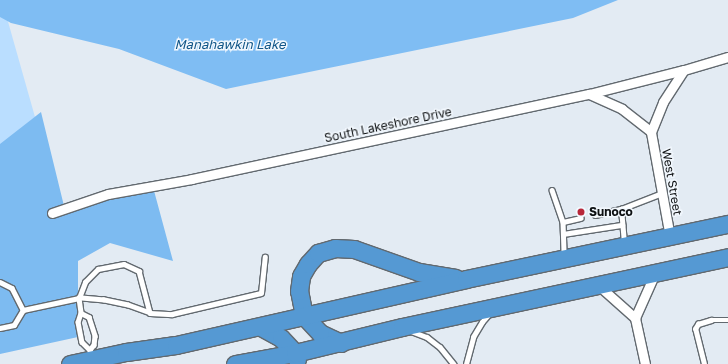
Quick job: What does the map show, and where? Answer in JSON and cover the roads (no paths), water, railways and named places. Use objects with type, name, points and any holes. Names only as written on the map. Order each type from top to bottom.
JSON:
[{"type":"highway","points":[[70,364],[91,355],[176,345],[466,280],[728,224]]},
{"type":"highway","points":[[341,342],[320,333],[304,316],[299,291],[302,276],[308,264],[318,253],[335,248],[354,249],[419,272],[466,280]]},
{"type":"highway","points":[[236,364],[297,358],[341,342],[402,327],[728,257]]},
{"type":"highway","points":[[261,327],[281,338],[297,358]]},
{"type":"street","name":"South Lakeshore Drive","points":[[52,213],[108,194],[192,179],[589,94],[684,70],[728,57]]},
{"type":"street","points":[[589,94],[622,109],[651,132],[663,102],[684,70]]},
{"type":"street","name":"West Street","points":[[651,132],[670,237]]},
{"type":"street","points":[[635,318],[655,272]]},
{"type":"street","points":[[598,285],[635,318],[646,364]]},
{"type":"lane","points":[[552,190],[563,222],[564,259]]},
{"type":"lane","points":[[595,215],[621,209],[662,193]]},
{"type":"lane","points":[[621,209],[624,246]]},
{"type":"lane","points":[[563,222],[581,218]]},
{"type":"lane","points":[[563,234],[622,226]]},
{"type":"lane","points":[[0,328],[14,325],[23,310],[79,298],[128,304],[150,314],[172,314],[261,293],[265,257]]},
{"type":"lane","points":[[91,355],[82,342],[78,322],[81,313],[79,298],[85,282],[98,269],[124,264],[139,272],[150,314]]},
{"type":"lane","points":[[0,282],[12,288],[23,310]]},
{"type":"lane","points":[[466,364],[473,337],[482,322],[496,307]]},
{"type":"lane","points":[[81,313],[89,317],[95,336],[91,355]]},
{"type":"lane","points":[[704,364],[695,329],[698,324],[711,320],[728,320]]},
{"type":"lane","points":[[402,327],[427,337],[440,347],[454,364]]},
{"type":"water","name":"Manahawkin Lake","points":[[0,0],[618,0],[573,18],[226,89],[119,49],[11,23],[0,17]]},
{"type":"place","name":"Sunoco","points":[[581,212]]}]
